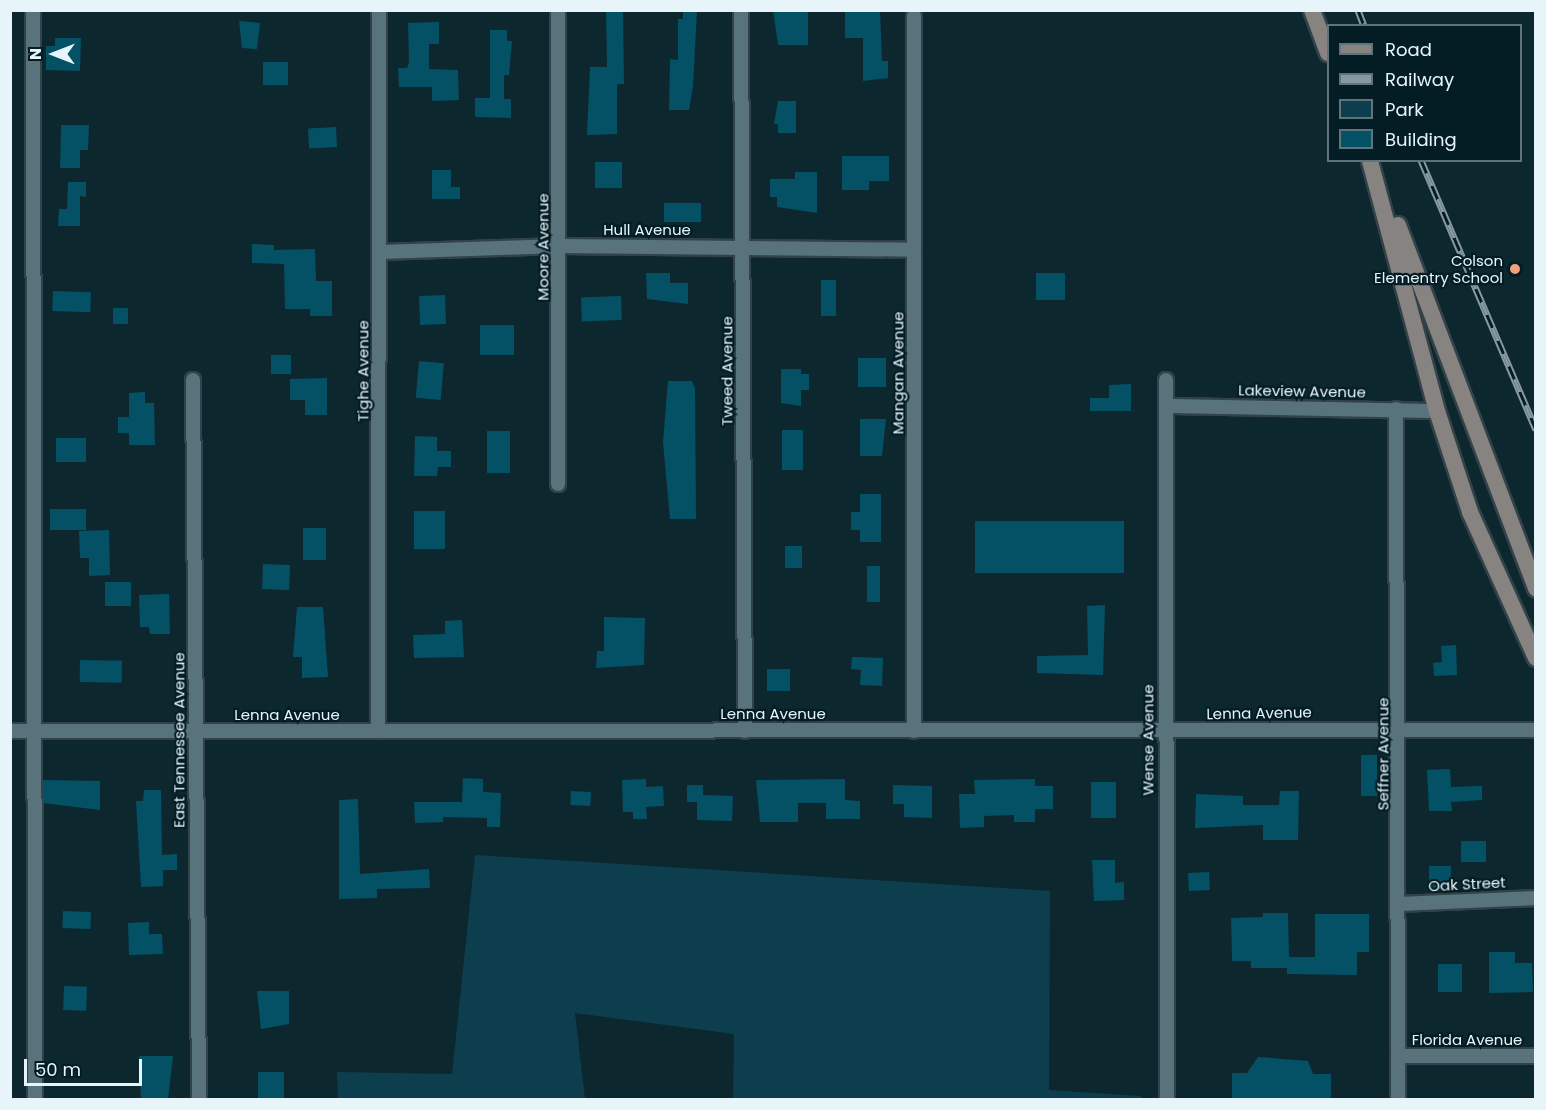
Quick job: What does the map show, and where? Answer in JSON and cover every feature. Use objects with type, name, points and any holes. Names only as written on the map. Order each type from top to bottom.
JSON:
[{"type":"main road","points":[[1312,10],[1327,48]]},
{"type":"main road","points":[[1370,162],[1437,411],[1470,512],[1536,658]]},
{"type":"main road","points":[[1370,162],[1424,283],[1536,589]]},
{"type":"street","points":[[33,10],[35,1100]]},
{"type":"street","name":"Tighe Avenue","points":[[378,731],[379,10]]},
{"type":"street","name":"Moore Avenue","points":[[558,10],[560,246],[558,484]]},
{"type":"street","name":"Tweed Avenue","points":[[741,10],[746,731]]},
{"type":"street","name":"Mangan Avenue","points":[[914,16],[914,731]]},
{"type":"street","name":"Hull Avenue","points":[[380,252],[560,246],[743,246],[914,250]]},
{"type":"street","name":"East Tennessee Avenue","points":[[194,380],[199,1100]]},
{"type":"street","name":"Wense Avenue","points":[[1166,380],[1164,730],[1167,1100]]},
{"type":"street","name":"Lakeview Avenue","points":[[1166,406],[1437,411]]},
{"type":"street","name":"Seffner Avenue","points":[[1396,409],[1400,904],[1398,1100]]},
{"type":"street","name":"Lenna Avenue","points":[[10,731],[1536,729]]},
{"type":"street","name":"Oak Street","points":[[1400,904],[1536,898]]},
{"type":"street","name":"Florida Avenue","points":[[1398,1056],[1536,1056]]},
{"type":"green space","points":[[475,855],[1050,891],[1049,1090],[1141,1096],[1141,1099],[733,1099],[734,1034],[575,1013],[585,1099],[338,1099],[337,1072],[452,1074]]},
{"type":"building","points":[[606,10],[623,10],[624,84],[617,84],[617,134],[587,135],[590,67],[607,67]]},
{"type":"building","points":[[773,10],[808,10],[808,45],[778,45]]},
{"type":"building","points":[[845,10],[880,10],[882,61],[888,61],[888,78],[863,81],[863,38],[845,38]]},
{"type":"building","points":[[683,11],[697,11],[693,86],[689,110],[669,110],[670,59],[678,60],[678,19],[683,19]]},
{"type":"building","points":[[239,21],[260,23],[257,49],[242,48]]},
{"type":"building","points":[[439,22],[439,44],[429,44],[429,69],[458,70],[459,100],[432,101],[432,87],[399,87],[398,68],[407,68],[409,62],[408,23]]},
{"type":"building","points":[[490,30],[507,30],[507,41],[512,41],[509,75],[504,75],[504,99],[511,99],[511,118],[475,117],[475,98],[490,98]]},
{"type":"building","points":[[55,38],[81,38],[80,71],[46,70],[46,46],[55,46]]},
{"type":"building","points":[[263,62],[288,62],[288,85],[263,85]]},
{"type":"building","points":[[778,101],[796,101],[796,133],[778,133],[778,124],[774,124]]},
{"type":"building","points":[[61,125],[89,125],[88,150],[80,150],[80,168],[60,168]]},
{"type":"building","points":[[336,127],[337,147],[309,148],[308,128]]},
{"type":"building","points":[[842,156],[889,156],[889,181],[869,181],[869,190],[842,190]]},
{"type":"building","points":[[595,162],[622,162],[622,188],[595,188]]},
{"type":"building","points":[[432,170],[451,170],[451,187],[460,187],[460,199],[432,199]]},
{"type":"building","points":[[795,172],[817,172],[817,213],[777,207],[777,197],[770,197],[770,179],[795,179]]},
{"type":"building","points":[[68,182],[86,182],[86,197],[80,196],[80,226],[58,226],[59,209],[67,209]]},
{"type":"building","points":[[664,203],[701,203],[701,222],[664,222]]},
{"type":"building","points":[[252,244],[274,245],[274,250],[315,249],[316,281],[332,281],[332,316],[310,316],[310,309],[285,309],[284,264],[252,263]]},
{"type":"building","points":[[646,273],[670,273],[670,283],[688,283],[688,304],[647,299]]},
{"type":"building","points":[[1036,273],[1065,273],[1065,300],[1036,300]]},
{"type":"building","points":[[821,280],[836,280],[836,316],[821,316]]},
{"type":"building","points":[[53,291],[91,292],[90,312],[52,311]]},
{"type":"building","points":[[445,295],[446,324],[420,325],[419,296]]},
{"type":"building","points":[[621,296],[622,320],[582,321],[581,297]]},
{"type":"building","points":[[113,308],[128,308],[128,324],[113,324]]},
{"type":"building","points":[[480,325],[514,325],[514,355],[480,355]]},
{"type":"building","points":[[271,355],[291,355],[291,374],[271,374]]},
{"type":"building","points":[[858,358],[886,358],[886,387],[858,387]]},
{"type":"building","points":[[419,361],[444,363],[441,400],[416,398]]},
{"type":"building","points":[[781,369],[801,369],[801,374],[809,374],[809,390],[801,390],[801,406],[781,403]]},
{"type":"building","points":[[327,378],[327,415],[305,415],[305,400],[290,400],[290,379]]},
{"type":"building","points":[[668,381],[692,381],[695,388],[696,519],[670,519],[663,442]]},
{"type":"building","points":[[1131,384],[1131,411],[1090,411],[1090,398],[1109,398],[1109,385]]},
{"type":"building","points":[[145,392],[145,403],[154,403],[155,445],[129,445],[129,433],[118,433],[118,417],[129,417],[129,393]]},
{"type":"building","points":[[860,419],[886,419],[882,456],[860,456]]},
{"type":"building","points":[[782,430],[803,430],[803,470],[782,470]]},
{"type":"building","points":[[487,431],[510,431],[510,473],[487,473]]},
{"type":"building","points":[[415,436],[437,437],[437,451],[451,451],[451,467],[438,467],[437,476],[414,476]]},
{"type":"building","points":[[56,438],[86,438],[86,462],[56,462]]},
{"type":"building","points":[[860,494],[881,494],[881,542],[860,542],[860,530],[851,530],[851,512],[860,512]]},
{"type":"building","points":[[50,509],[86,509],[86,530],[50,530]]},
{"type":"building","points":[[414,511],[445,511],[445,549],[414,549]]},
{"type":"building","points":[[975,521],[1124,521],[1124,573],[975,573]]},
{"type":"building","points":[[303,528],[326,528],[326,560],[303,560]]},
{"type":"building","points":[[109,530],[110,575],[89,576],[89,558],[80,558],[79,531]]},
{"type":"building","points":[[785,546],[802,546],[802,568],[785,568]]},
{"type":"building","points":[[263,564],[290,565],[289,590],[262,589]]},
{"type":"building","points":[[867,566],[880,566],[880,602],[867,602]]},
{"type":"building","points":[[105,582],[131,582],[131,606],[105,606]]},
{"type":"building","points":[[169,594],[170,634],[150,634],[149,627],[140,627],[139,595]]},
{"type":"building","points":[[1105,605],[1103,675],[1037,673],[1037,656],[1088,655],[1087,606]]},
{"type":"building","points":[[297,607],[323,607],[328,677],[302,678],[302,657],[293,657]]},
{"type":"building","points":[[604,617],[645,618],[644,665],[596,668],[597,651],[604,651]]},
{"type":"building","points":[[462,620],[464,657],[414,658],[413,635],[445,634],[445,621]]},
{"type":"building","points":[[1456,645],[1457,675],[1434,676],[1433,663],[1442,662],[1441,646]]},
{"type":"building","points":[[852,657],[883,658],[882,686],[860,685],[861,670],[851,669]]},
{"type":"building","points":[[80,660],[122,661],[122,683],[80,682]]},
{"type":"building","points":[[767,669],[790,669],[790,691],[767,691]]},
{"type":"building","points":[[1361,755],[1377,755],[1377,796],[1361,796]]},
{"type":"building","points":[[1450,769],[1451,787],[1482,786],[1482,800],[1451,802],[1452,811],[1429,811],[1427,770]]},
{"type":"building","points":[[463,778],[483,779],[483,792],[501,793],[500,827],[487,827],[487,818],[443,817],[443,822],[415,823],[414,802],[462,802]]},
{"type":"building","points":[[646,779],[646,787],[663,786],[664,806],[646,807],[647,819],[633,819],[633,812],[623,812],[622,780]]},
{"type":"building","points":[[845,779],[845,800],[860,801],[860,819],[826,819],[826,803],[798,803],[798,822],[760,822],[756,780]]},
{"type":"building","points":[[1035,779],[1035,786],[1053,786],[1053,809],[1035,809],[1035,822],[1014,822],[1014,815],[984,816],[984,827],[960,828],[959,794],[975,794],[974,780]]},
{"type":"building","points":[[43,780],[100,781],[100,810],[43,803]]},
{"type":"building","points":[[1091,782],[1116,782],[1116,818],[1091,818]]},
{"type":"building","points":[[687,785],[703,785],[703,795],[733,796],[732,821],[697,820],[697,802],[687,802]]},
{"type":"building","points":[[893,785],[932,786],[932,818],[904,817],[904,804],[893,804]]},
{"type":"building","points":[[144,790],[161,790],[162,855],[177,854],[177,870],[163,870],[163,886],[141,887],[136,801],[143,801]]},
{"type":"building","points":[[571,791],[591,792],[590,806],[570,805]]},
{"type":"building","points":[[1280,791],[1299,791],[1298,840],[1263,840],[1263,825],[1195,828],[1196,794],[1243,796],[1243,805],[1279,805]]},
{"type":"building","points":[[358,799],[360,874],[429,869],[430,888],[377,889],[377,898],[339,899],[339,800]]},
{"type":"building","points":[[1461,841],[1486,841],[1486,862],[1461,862]]},
{"type":"building","points":[[1092,860],[1115,860],[1115,883],[1124,882],[1124,900],[1094,901]]},
{"type":"building","points":[[1429,866],[1451,866],[1451,888],[1429,888]]},
{"type":"building","points":[[1209,872],[1210,890],[1189,891],[1188,873]]},
{"type":"building","points":[[63,911],[91,912],[90,929],[62,928]]},
{"type":"building","points":[[1263,913],[1288,913],[1289,957],[1315,957],[1315,914],[1369,914],[1369,952],[1357,952],[1357,975],[1287,974],[1287,968],[1251,968],[1251,961],[1232,961],[1231,918],[1263,917]]},
{"type":"building","points":[[149,922],[149,934],[162,934],[163,954],[129,955],[128,923]]},
{"type":"building","points":[[1489,952],[1515,952],[1515,963],[1532,963],[1533,992],[1489,993]]},
{"type":"building","points":[[1438,964],[1462,964],[1462,992],[1438,992]]},
{"type":"building","points":[[64,986],[87,987],[86,1011],[63,1010]]},
{"type":"building","points":[[257,991],[289,991],[289,1024],[261,1029]]},
{"type":"building","points":[[139,1056],[173,1056],[168,1100],[141,1100]]},
{"type":"building","points":[[1258,1057],[1308,1061],[1313,1074],[1331,1074],[1331,1100],[1232,1100],[1232,1073],[1247,1073]]},
{"type":"building","points":[[258,1072],[284,1072],[284,1100],[258,1100]]},
{"type":"railway","points":[[1358,10],[1363,24]]},
{"type":"railway","points":[[1422,162],[1536,430]]},
{"type":"place","name":"Colson Elementry School","points":[[1515,269]]}]
